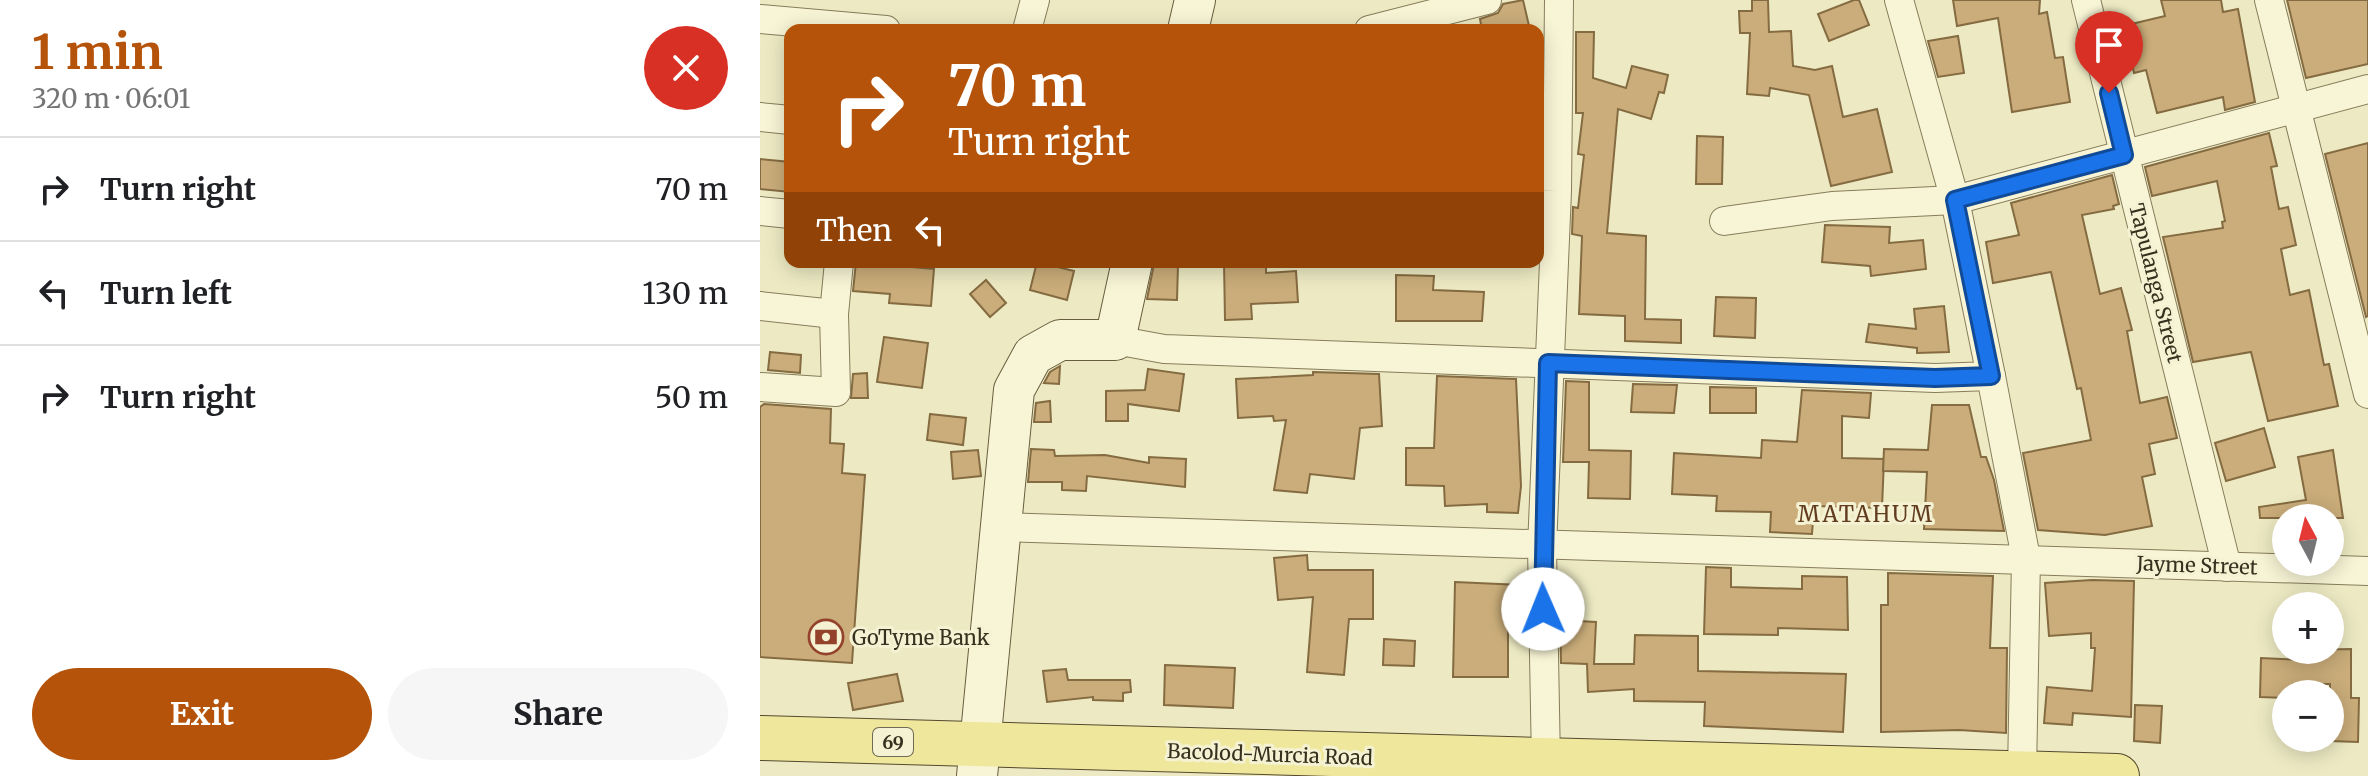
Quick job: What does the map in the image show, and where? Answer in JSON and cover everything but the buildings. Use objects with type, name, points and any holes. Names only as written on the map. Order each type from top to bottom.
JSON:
[{"type":"main road","name":"Bacolod-Murcia Road","points":[[760,738],[978,760],[1546,763],[1788,771],[2117,776]]},
{"type":"street","points":[[1029,24],[1035,0]]},
{"type":"street","points":[[1189,24],[1195,0]]},
{"type":"street","points":[[1393,24],[1487,0]]},
{"type":"street","points":[[1546,763],[1542,547],[1548,363],[1547,191],[1559,0]]},
{"type":"street","points":[[1899,0],[1955,200],[2026,558],[2022,773]]},
{"type":"street","name":"Tapulanga Street","points":[[2086,0],[2227,567]]},
{"type":"street","points":[[2269,0],[2368,394]]},
{"type":"street","points":[[760,19],[817,24]]},
{"type":"street","points":[[1724,221],[1832,206],[1955,200],[2368,89]]},
{"type":"street","points":[[760,117],[784,119]]},
{"type":"street","points":[[760,211],[784,213]]},
{"type":"street","points":[[760,387],[836,392],[834,314],[838,268]]},
{"type":"street","points":[[1115,340],[1131,268]]},
{"type":"street","points":[[760,306],[834,314]]},
{"type":"street","points":[[978,760],[1014,390],[1033,355],[1060,340],[1115,340],[1164,349],[1935,378],[1991,376]]},
{"type":"street","name":"Jayme Street","points":[[1001,527],[1542,547],[2026,558],[2368,571]]},
{"type":"place","name":"GoTyme Bank","points":[[826,637]]},
{"type":"district","name":"MATAHUM","points":[[1866,514]]},
{"type":"route","points":[[1543,609],[1548,363],[1935,378],[1991,376],[1955,200],[2124,155],[2109,93]]}]
